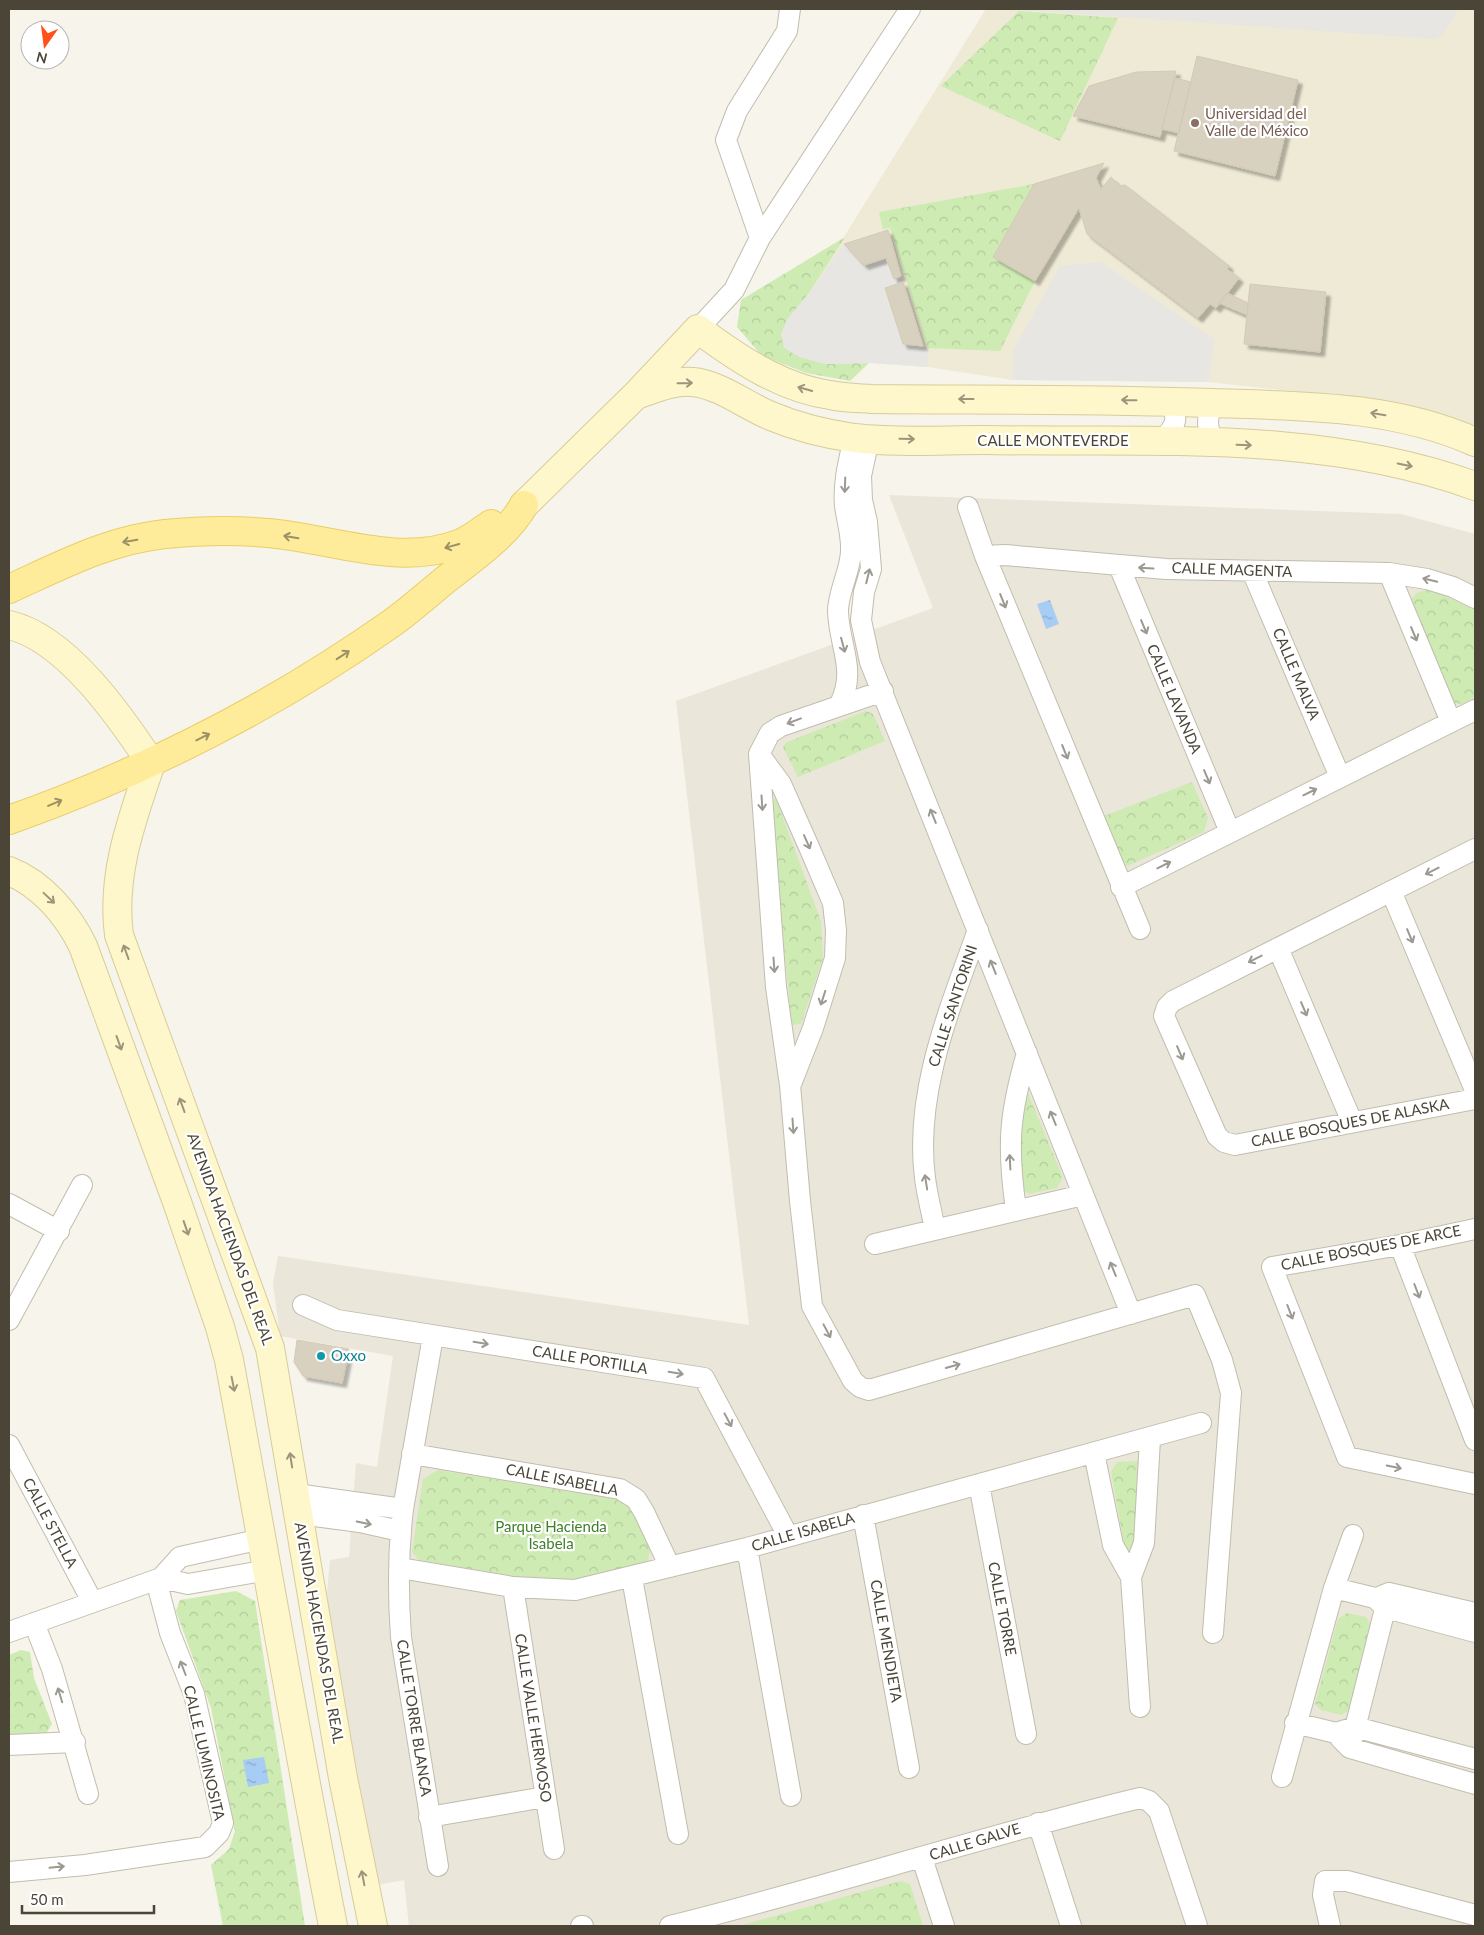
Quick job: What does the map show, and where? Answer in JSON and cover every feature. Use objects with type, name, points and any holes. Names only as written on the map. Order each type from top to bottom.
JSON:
[{"type":"main road","points":[[9,820],[151,763],[247,715],[393,622],[472,558],[516,518],[524,505],[637,394],[698,330],[729,352],[762,371],[794,386],[828,395],[872,399],[1165,400],[1337,408],[1392,416],[1475,442]]},
{"type":"main road","name":"CALLE MONTEVERDE","points":[[637,394],[675,383],[706,385],[771,416],[801,427],[861,438],[1161,441],[1308,448],[1371,457],[1433,471],[1475,486]]},
{"type":"main road","points":[[9,589],[88,552],[118,542],[166,534],[268,533],[395,552],[437,550],[459,544],[508,511],[524,505]]},
{"type":"main road","points":[[9,625],[32,633],[50,644],[93,685],[132,734],[151,763]]},
{"type":"main road","name":"AVENIDA HACIENDAS DEL REAL","points":[[151,763],[128,831],[120,867],[118,926],[270,1348],[343,1778],[373,1926]]},
{"type":"main road","points":[[9,871],[49,897],[75,928],[178,1202],[220,1326],[229,1360],[332,1926]]},
{"type":"main road","points":[[178,1202],[213,1190]]},
{"type":"main road","points":[[305,1783],[343,1778]]},
{"type":"street","points":[[760,238],[726,140],[737,111],[787,31],[790,9]]},
{"type":"street","points":[[698,330],[734,290],[760,238],[910,9]]},
{"type":"street","points":[[1161,441],[1176,421],[1173,408],[1165,400]]},
{"type":"street","points":[[1212,403],[1209,411],[1208,429],[1216,444]]},
{"type":"street","points":[[861,438],[862,500],[867,522],[871,570],[864,592],[862,620],[870,662],[1131,1314]]},
{"type":"street","points":[[840,704],[847,690],[849,676],[847,659],[839,629],[838,608],[849,572],[851,550],[845,505],[845,481],[861,438]]},
{"type":"street","points":[[968,507],[984,556],[1140,929]]},
{"type":"street","name":"CALLE MAGENTA","points":[[984,556],[1005,555],[1119,566],[1252,571],[1389,573],[1427,579],[1453,587],[1475,598]]},
{"type":"street","name":"CALLE LAVANDA","points":[[1119,566],[1230,832]]},
{"type":"street","name":"CALLE MALVA","points":[[1252,571],[1340,778]]},
{"type":"street","points":[[1389,573],[1451,722]]},
{"type":"street","points":[[883,691],[840,704],[781,726],[770,733],[759,754],[776,986],[790,1085],[797,1173],[812,1306],[853,1381],[860,1387],[869,1390],[1195,1295],[1228,1376],[1231,1393],[1213,1632]]},
{"type":"street","points":[[1121,887],[1475,710]]},
{"type":"street","points":[[759,754],[781,784],[816,863],[833,903],[836,930],[833,966],[813,1028],[790,1085]]},
{"type":"street","points":[[1352,1122],[1278,948],[1475,849]]},
{"type":"street","points":[[1391,891],[1475,1090]]},
{"type":"street","name":"CALLE SANTORINI","points":[[935,1230],[924,1177],[925,1112],[932,1063],[978,930]]},
{"type":"street","name":"CALLE BOSQUES DE ALASKA","points":[[1278,948],[1174,1001],[1166,1007],[1164,1016],[1216,1136],[1224,1142],[1235,1145],[1475,1099]]},
{"type":"street","points":[[1016,1210],[1010,1166],[1010,1132],[1015,1094],[1027,1053]]},
{"type":"street","points":[[9,1320],[59,1231],[82,1185]]},
{"type":"street","points":[[875,1244],[1083,1194]]},
{"type":"street","points":[[9,1204],[59,1231]]},
{"type":"street","name":"CALLE BOSQUES DE ARCE","points":[[1475,1229],[1400,1245],[1272,1267],[1347,1457],[1475,1484]]},
{"type":"street","points":[[1400,1245],[1475,1440]]},
{"type":"street","name":"CALLE PORTILLA","points":[[303,1305],[337,1320],[704,1378],[788,1536]]},
{"type":"street","points":[[400,1568],[402,1509],[433,1336]]},
{"type":"street","name":"CALLE ISABELA","points":[[400,1568],[513,1587],[569,1591],[632,1578],[747,1548],[1201,1423]]},
{"type":"street","points":[[1140,1707],[1131,1577],[1144,1544],[1150,1438]]},
{"type":"street","name":"CALLE STELLA","points":[[9,1445],[92,1601]]},
{"type":"street","points":[[1094,1453],[1113,1546],[1131,1577]]},
{"type":"street","name":"CALLE ISABELLA","points":[[412,1454],[620,1489],[636,1499],[670,1567]]},
{"type":"street","name":"CALLE TORRE","points":[[979,1484],[1026,1734]]},
{"type":"street","points":[[298,1504],[338,1509],[402,1509]]},
{"type":"street","points":[[338,1509],[400,1530]]},
{"type":"street","name":"CALLE MENDIETA","points":[[863,1515],[909,1768]]},
{"type":"street","points":[[1282,1777],[1334,1588],[1353,1535]]},
{"type":"street","points":[[159,1579],[180,1557],[262,1539]]},
{"type":"street","points":[[747,1548],[791,1796]]},
{"type":"street","points":[[211,1550],[217,1579]]},
{"type":"street","name":"CALLE TORRE BLANCA","points":[[400,1568],[401,1637],[438,1866]]},
{"type":"street","points":[[9,1632],[92,1601],[159,1579],[188,1584],[268,1570]]},
{"type":"street","points":[[632,1578],[678,1834]]},
{"type":"street","name":"CALLE LUMINOSITA","points":[[9,1872],[85,1865],[205,1847],[219,1833],[223,1823],[194,1694],[170,1633],[159,1579]]},
{"type":"street","name":"CALLE VALLE HERMOSO","points":[[513,1587],[554,1849]]},
{"type":"street","points":[[1334,1588],[1383,1600],[1475,1632]]},
{"type":"street","points":[[1383,1600],[1475,1613]]},
{"type":"street","points":[[1350,1748],[1383,1600]]},
{"type":"street","points":[[34,1623],[52,1669],[75,1742],[88,1794]]},
{"type":"street","points":[[1296,1723],[1336,1733],[1350,1748],[1475,1784]]},
{"type":"street","points":[[1336,1733],[1355,1726],[1475,1759]]},
{"type":"street","points":[[9,1745],[75,1742]]},
{"type":"street","points":[[429,1817],[545,1797]]},
{"type":"street","name":"CALLE GALVE","points":[[670,1926],[703,1922],[1038,1823],[1140,1798],[1150,1801],[1159,1811],[1197,1926]]},
{"type":"street","points":[[1038,1823],[1070,1926]]},
{"type":"street","points":[[922,1858],[944,1926]]},
{"type":"street","points":[[1330,1926],[1323,1895],[1325,1882],[1347,1881],[1475,1915]]},
{"type":"shaded area","name":"Universidad del Valle de México","points":[[986,9],[1475,9],[1475,427],[1384,401],[1208,382],[1012,380],[928,367],[870,363],[825,364],[787,320],[809,293]]},
{"type":"shaded area","points":[[1007,9],[1459,9],[1444,33],[1435,39]]},
{"type":"shaded area","points":[[844,244],[864,265],[886,258],[894,278],[901,276],[903,282],[885,288],[903,344],[928,348],[928,367],[870,363],[825,364],[799,357],[784,348],[781,334],[787,320]]},
{"type":"shaded area","points":[[1101,262],[1215,340],[1208,382],[1012,380],[1014,349],[1060,266]]},
{"type":"shaded area","points":[[889,495],[1401,514],[1475,534],[1475,1926],[409,1926],[404,1880],[372,1886],[331,1661],[327,1593],[330,1560],[349,1557],[356,1463],[377,1467],[393,1356],[280,1336],[273,1283],[278,1256],[749,1325],[676,701],[933,608]]},
{"type":"green space","points":[[1019,11],[1118,18],[1060,141],[941,86]]},
{"type":"green space","points":[[1034,184],[993,256],[1035,281],[1000,351],[928,348],[890,228],[883,229],[879,212]]},
{"type":"green space","points":[[845,237],[809,293],[787,320],[825,364],[869,363],[850,381],[806,373],[761,355],[737,327],[741,300]]},
{"type":"green space","points":[[1426,590],[1440,593],[1475,610],[1475,697],[1462,704],[1454,703],[1410,605],[1415,594]]},
{"type":"green space","points":[[866,711],[873,714],[885,741],[798,777],[783,747],[787,742]]},
{"type":"green space","points":[[1192,782],[1208,818],[1204,832],[1127,866],[1118,864],[1099,818]]},
{"type":"green space","points":[[776,799],[821,921],[823,958],[801,1024],[792,1025],[769,800]]},
{"type":"green space","points":[[1028,1093],[1063,1178],[1057,1188],[1029,1194],[1021,1189],[1015,1146],[1021,1096]]},
{"type":"green space","points":[[1138,1461],[1142,1471],[1137,1549],[1132,1553],[1125,1549],[1111,1472],[1117,1462]]},
{"type":"green space","name":"Parque Hacienda Isabela","points":[[438,1470],[621,1500],[630,1508],[651,1545],[648,1560],[630,1570],[560,1584],[419,1560],[412,1552],[423,1479]]},
{"type":"green space","points":[[236,1591],[255,1601],[305,1926],[223,1926],[211,1865],[229,1849],[235,1831],[211,1708],[176,1611],[180,1600]]},
{"type":"green space","points":[[1347,1613],[1366,1617],[1370,1624],[1349,1710],[1341,1715],[1321,1710],[1315,1704],[1338,1619]]},
{"type":"green space","points":[[21,1650],[30,1652],[34,1678],[52,1724],[45,1735],[9,1735],[9,1655]]},
{"type":"green space","points":[[901,1881],[910,1884],[923,1926],[739,1926]]},
{"type":"water","points":[[1050,600],[1059,624],[1046,629],[1037,604]]},
{"type":"water","points":[[264,1757],[269,1783],[248,1787],[243,1760]]},
{"type":"building","points":[[1197,56],[1298,80],[1275,176],[1174,151]]},
{"type":"building","points":[[1176,71],[1160,137],[1073,116],[1089,86],[1136,72]]},
{"type":"building","points":[[1175,78],[1191,82],[1179,133],[1162,129]]},
{"type":"building","points":[[1104,163],[1096,178],[1101,189],[1111,177],[1120,186],[1125,185],[1229,266],[1227,269],[1239,278],[1216,308],[1210,304],[1198,318],[1087,234],[1079,208],[1035,281],[993,257],[1034,184]]},
{"type":"building","points":[[888,230],[901,276],[894,279],[886,258],[864,265],[844,244]]},
{"type":"building","points":[[903,282],[923,346],[903,344],[885,288]]},
{"type":"building","points":[[1250,284],[1326,292],[1320,352],[1244,344]]},
{"type":"building","points":[[1227,293],[1248,303],[1247,315],[1219,303]]},
{"type":"building","name":"Oxxo","points":[[297,1340],[349,1349],[342,1383],[303,1376],[294,1362]]},
{"type":"place","name":"Universidad del Valle de México","points":[[1195,123]]},
{"type":"place","name":"Oxxo","points":[[321,1356]]}]
